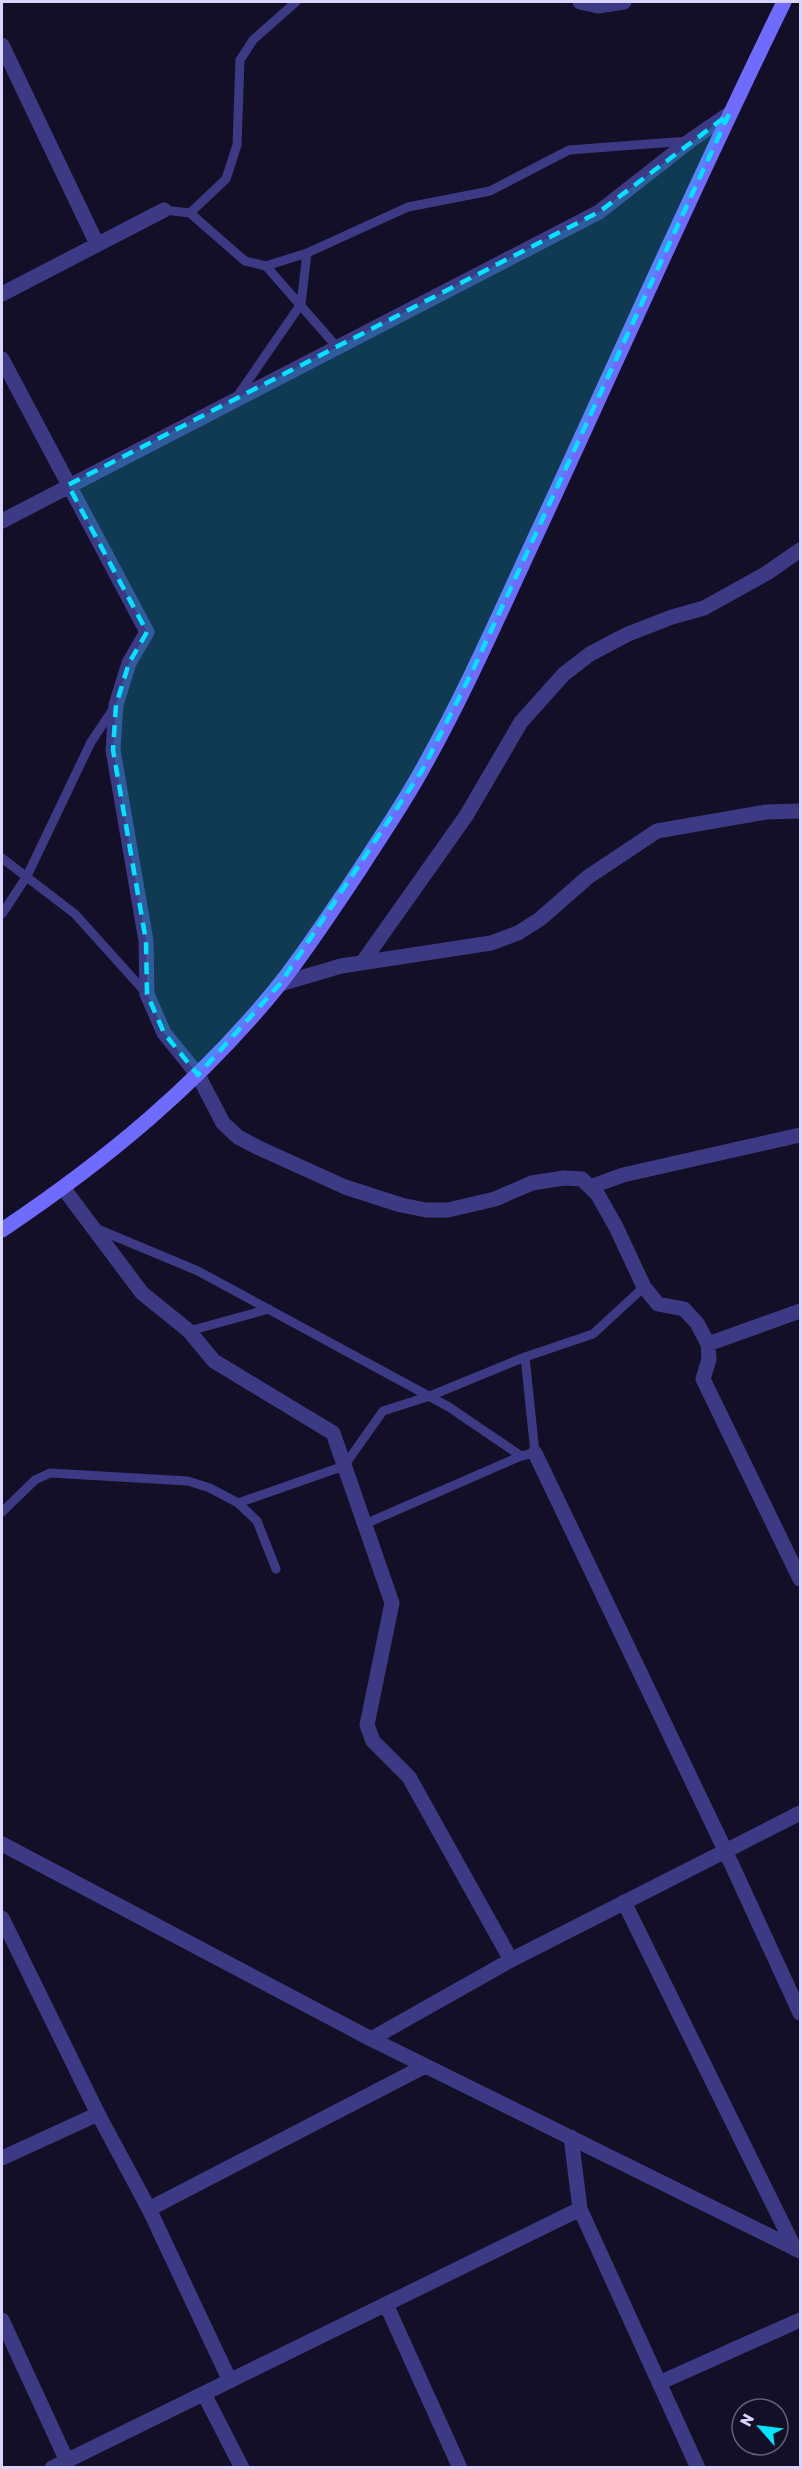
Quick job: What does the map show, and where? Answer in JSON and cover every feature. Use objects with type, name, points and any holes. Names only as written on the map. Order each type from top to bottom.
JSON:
[{"type":"street","points":[[580,2],[598,6],[624,2]]},
{"type":"street","points":[[2,1230],[64,1189],[138,1130],[198,1075],[280,984],[329,916],[423,769],[473,670],[729,114],[784,2]]},
{"type":"street","points":[[2,45],[97,244]]},
{"type":"street","points":[[2,521],[599,212],[729,114]]},
{"type":"street","points":[[2,294],[164,210]]},
{"type":"street","points":[[2,359],[147,632],[129,663],[116,705],[113,750],[146,941],[147,994],[164,1033],[198,1075],[223,1124],[238,1137],[345,1187],[401,1205],[426,1210],[447,1210],[495,1199],[532,1183],[564,1178],[582,1179],[598,1195],[644,1287],[658,1304],[684,1309],[697,1323],[708,1344],[709,1359],[703,1379],[801,1579]]},
{"type":"street","points":[[362,963],[466,816],[521,722],[564,674],[590,654],[628,634],[672,617],[704,608],[767,573],[801,550]]},
{"type":"street","points":[[280,984],[341,966],[491,943],[518,933],[540,920],[588,877],[657,831],[766,812],[801,811]]},
{"type":"street","points":[[590,1187],[623,1175],[801,1135]]},
{"type":"street","points":[[64,1189],[142,1293],[189,1331],[214,1361],[333,1434],[392,1603],[367,1725],[373,1741],[409,1777],[511,1960]]},
{"type":"street","points":[[708,1344],[801,1311]]},
{"type":"street","points":[[528,1455],[725,1850],[801,2013]]},
{"type":"street","points":[[371,2039],[511,1960],[801,1813]]},
{"type":"street","points":[[2,1844],[371,2039],[798,2250]]},
{"type":"street","points":[[624,1902],[798,2250]]},
{"type":"street","points":[[2,1917],[99,2114],[149,2209],[230,2381]]},
{"type":"street","points":[[149,2209],[425,2066]]},
{"type":"street","points":[[2,2158],[99,2114]]},
{"type":"street","points":[[571,2137],[580,2209],[698,2468]]},
{"type":"street","points":[[52,2468],[580,2209]]},
{"type":"street","points":[[386,2304],[460,2468]]},
{"type":"street","points":[[659,2382],[801,2319]]},
{"type":"street","points":[[2,2320],[67,2461]]},
{"type":"street","points":[[204,2394],[242,2468]]},
{"type":"lane","points":[[190,213],[226,179],[237,145],[240,60],[253,40],[296,2]]},
{"type":"lane","points":[[164,210],[190,213],[245,261],[266,266],[307,253],[408,207],[490,191],[569,150],[691,141]]},
{"type":"lane","points":[[234,399],[301,304],[307,253]]},
{"type":"lane","points":[[266,266],[337,347]]},
{"type":"lane","points":[[2,914],[27,876],[91,742],[116,705]]},
{"type":"lane","points":[[2,858],[75,914],[147,994]]},
{"type":"lane","points":[[93,1228],[198,1271],[430,1396],[528,1455]]},
{"type":"lane","points":[[238,1503],[344,1466],[383,1411],[430,1396],[525,1357],[593,1334],[644,1287]]},
{"type":"lane","points":[[189,1331],[268,1309]]},
{"type":"lane","points":[[525,1357],[528,1455]]},
{"type":"lane","points":[[365,1524],[528,1455]]},
{"type":"lane","points":[[2,1512],[35,1480],[50,1473],[188,1481],[210,1488],[238,1503],[257,1521],[276,1569]]},
{"type":"highlighted area","points":[[729,114],[473,670],[423,769],[280,984],[198,1075],[164,1033],[147,994],[146,941],[113,750],[116,705],[129,663],[147,632],[68,485],[599,212]]}]
